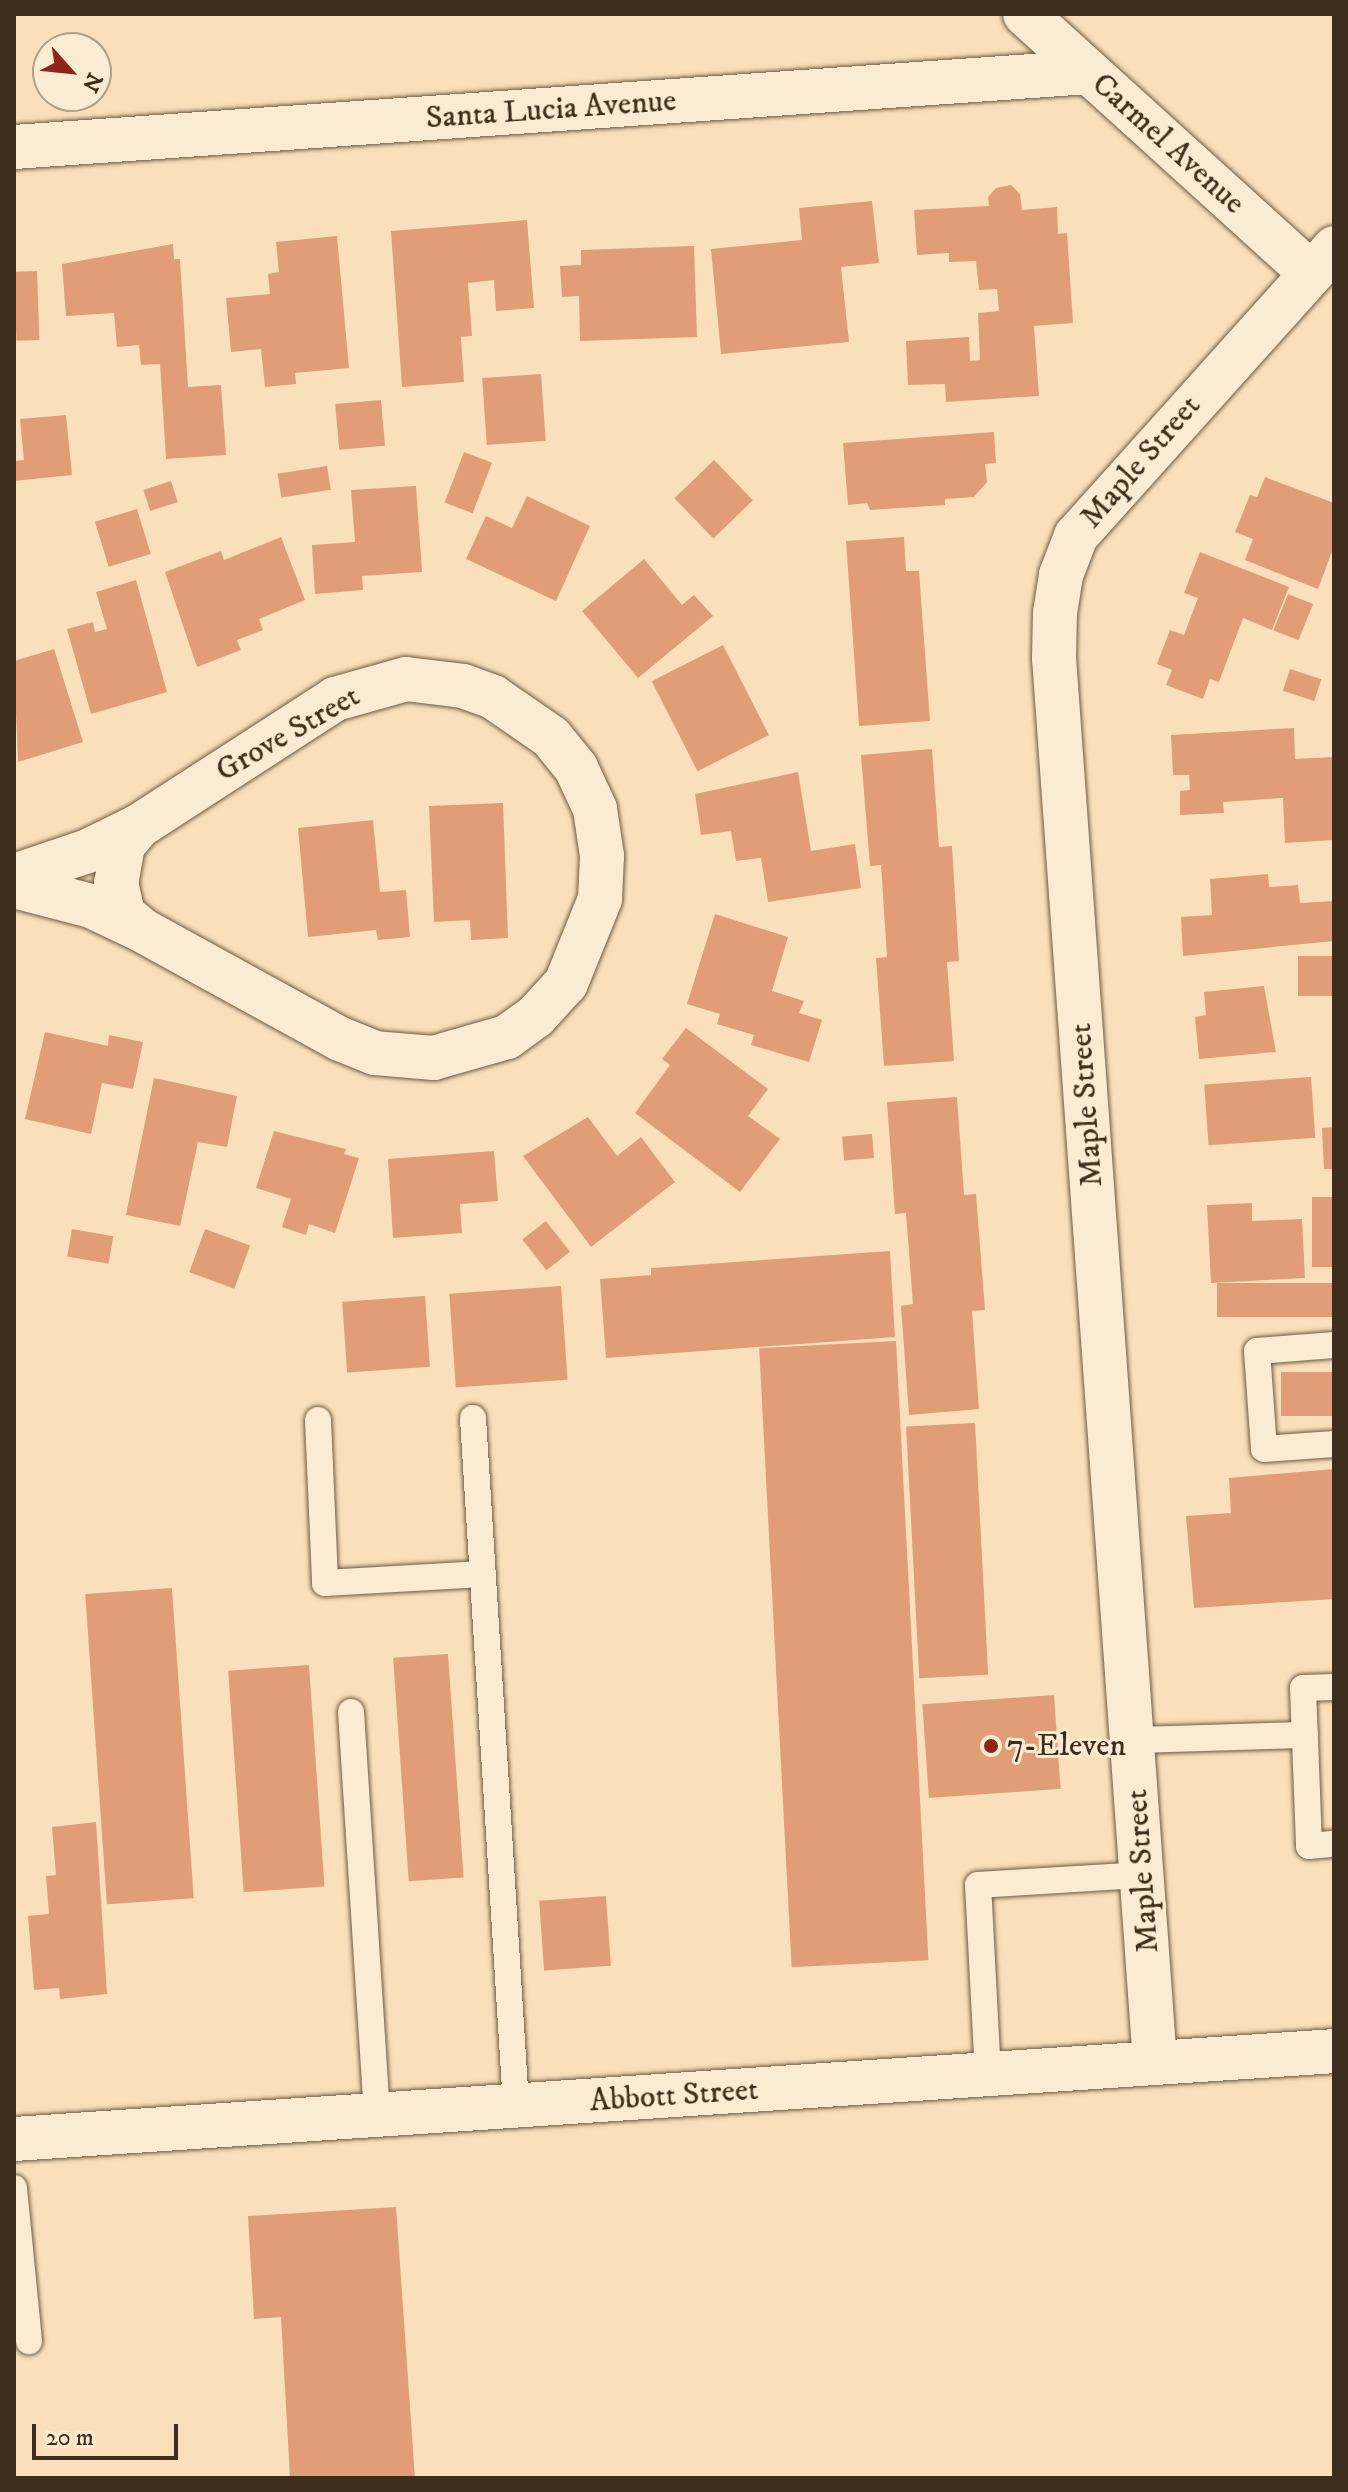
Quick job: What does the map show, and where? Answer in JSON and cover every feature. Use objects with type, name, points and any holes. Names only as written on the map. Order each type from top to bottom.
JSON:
[{"type":"street","name":"Carmel Avenue","points":[[1025,14],[1088,72],[1322,261]]},
{"type":"street","name":"Santa Lucia Avenue","points":[[14,147],[1088,72]]},
{"type":"street","name":"Maple Street","points":[[1155,2063],[1134,1740],[1057,713],[1055,613],[1061,575],[1076,536],[1322,261]]},
{"type":"street","name":"Grove Street","points":[[14,876],[88,851],[139,826],[335,699],[378,683],[435,680],[493,697],[551,737],[576,768],[595,809],[602,856],[600,899],[566,983],[536,1016],[507,1037],[434,1058],[375,1053],[340,1039],[142,930],[91,906],[14,886]]},
{"type":"street","points":[[139,826],[123,845],[116,883],[123,914],[142,930]]},
{"type":"street","name":"Abbott Street","points":[[14,2139],[1334,2051]]},
{"type":"lane","points":[[1334,1345],[1257,1351],[1264,1449],[1334,1444]]},
{"type":"lane","points":[[473,1418],[516,2106]]},
{"type":"lane","points":[[318,1420],[325,1583],[483,1574]]},
{"type":"lane","points":[[1334,1687],[1303,1688],[1309,1846],[1334,1844]]},
{"type":"lane","points":[[351,1712],[377,2113]]},
{"type":"lane","points":[[1134,1740],[1305,1735]]},
{"type":"lane","points":[[988,2075],[978,1885],[1143,1875]]},
{"type":"lane","points":[[14,2188],[29,2341]]},
{"type":"building","points":[[1011,185],[1020,194],[1022,210],[1057,207],[1058,234],[1067,233],[1073,323],[1034,326],[1039,396],[946,402],[945,384],[908,385],[906,341],[969,337],[970,361],[980,360],[978,313],[999,311],[997,289],[979,290],[976,261],[949,262],[949,253],[917,255],[914,210],[989,206],[988,197],[996,188]]},
{"type":"building","points":[[872,201],[879,263],[841,267],[849,342],[721,354],[711,249],[802,240],[799,208]]},
{"type":"building","points":[[527,220],[534,308],[496,311],[494,280],[468,283],[472,336],[461,337],[464,382],[402,387],[391,231]]},
{"type":"building","points":[[337,236],[349,368],[295,373],[296,384],[265,387],[261,349],[231,352],[226,298],[270,294],[268,274],[279,272],[276,242]]},
{"type":"building","points":[[173,244],[174,259],[180,259],[188,387],[221,385],[226,455],[166,459],[160,364],[141,365],[139,345],[117,347],[114,313],[66,316],[62,264]]},
{"type":"building","points":[[694,246],[697,337],[580,341],[579,296],[562,297],[560,266],[581,265],[581,250]]},
{"type":"building","points":[[37,271],[39,340],[16,341],[14,272]]},
{"type":"building","points":[[541,374],[546,441],[487,445],[482,378]]},
{"type":"building","points":[[381,400],[385,446],[339,450],[335,404]]},
{"type":"building","points":[[66,415],[72,475],[14,481],[14,461],[24,460],[20,419]]},
{"type":"building","points":[[994,432],[996,463],[985,464],[987,482],[974,497],[945,499],[945,505],[870,510],[867,503],[848,505],[843,443]]},
{"type":"building","points":[[464,452],[492,463],[473,513],[445,502]]},
{"type":"building","points":[[714,460],[753,500],[713,538],[674,498]]},
{"type":"building","points":[[327,466],[331,490],[281,498],[278,474]]},
{"type":"building","points":[[1265,477],[1334,503],[1334,546],[1318,589],[1245,560],[1253,539],[1235,532],[1250,495],[1257,497]]},
{"type":"building","points":[[171,481],[178,502],[150,511],[143,490]]},
{"type":"building","points":[[416,486],[422,572],[362,576],[363,590],[315,594],[312,545],[355,542],[351,490]]},
{"type":"building","points":[[527,496],[590,526],[556,601],[466,559],[486,516],[512,528]]},
{"type":"building","points":[[137,509],[151,554],[109,567],[95,522]]},
{"type":"building","points":[[281,537],[305,600],[259,619],[263,630],[237,640],[241,650],[197,667],[165,572],[221,551],[224,560]]},
{"type":"building","points":[[904,537],[906,571],[919,571],[930,721],[859,726],[846,541]]},
{"type":"building","points":[[1200,552],[1289,587],[1272,630],[1243,618],[1219,682],[1210,679],[1203,699],[1166,685],[1172,670],[1157,664],[1170,630],[1184,635],[1198,598],[1184,593]]},
{"type":"building","points":[[644,559],[682,605],[694,595],[713,616],[638,678],[582,611]]},
{"type":"building","points":[[136,580],[167,692],[91,714],[67,629],[93,622],[95,632],[107,629],[96,592]]},
{"type":"building","points":[[1288,594],[1313,604],[1298,640],[1273,630]]},
{"type":"building","points":[[723,645],[769,735],[698,771],[652,681]]},
{"type":"building","points":[[54,649],[83,742],[18,762],[14,661]]},
{"type":"building","points":[[1290,669],[1321,679],[1314,701],[1283,691]]},
{"type":"building","points":[[1294,728],[1295,759],[1334,757],[1334,840],[1285,843],[1283,798],[1223,802],[1224,813],[1180,815],[1180,791],[1190,790],[1189,775],[1173,775],[1171,735]]},
{"type":"building","points":[[932,749],[939,847],[952,846],[959,961],[947,962],[954,1061],[884,1066],[876,958],[887,957],[881,865],[870,866],[861,755]]},
{"type":"building","points":[[798,772],[811,851],[855,844],[861,888],[768,902],[761,858],[736,861],[731,831],[701,835],[695,794]]},
{"type":"building","points":[[503,803],[508,938],[471,940],[470,920],[434,922],[429,806]]},
{"type":"building","points":[[373,820],[380,892],[406,890],[410,937],[378,940],[376,930],[308,937],[298,828]]},
{"type":"building","points":[[1268,874],[1269,887],[1298,885],[1300,903],[1334,901],[1334,941],[1183,956],[1181,917],[1212,915],[1210,879]]},
{"type":"building","points":[[715,914],[788,937],[772,991],[804,1001],[799,1013],[822,1020],[809,1062],[751,1045],[754,1035],[717,1024],[720,1014],[687,1004]]},
{"type":"building","points":[[1298,956],[1334,956],[1334,996],[1298,996]]},
{"type":"building","points":[[1264,986],[1276,1052],[1199,1059],[1195,1017],[1206,1015],[1204,992]]},
{"type":"building","points":[[686,1028],[768,1089],[748,1116],[780,1139],[740,1192],[635,1113],[670,1065],[662,1059]]},
{"type":"building","points":[[45,1032],[108,1046],[109,1035],[143,1042],[133,1089],[102,1083],[91,1134],[25,1119]]},
{"type":"building","points":[[1311,1077],[1315,1138],[1209,1145],[1204,1084]]},
{"type":"building","points":[[154,1078],[237,1096],[227,1147],[198,1142],[180,1226],[126,1215]]},
{"type":"building","points":[[957,1097],[964,1195],[976,1194],[985,1310],[972,1311],[979,1409],[909,1415],[901,1306],[913,1304],[906,1213],[895,1214],[887,1102]]},
{"type":"building","points":[[588,1117],[617,1156],[641,1137],[675,1182],[591,1247],[523,1156]]},
{"type":"building","points":[[1334,1127],[1334,1169],[1324,1169],[1322,1128]]},
{"type":"building","points":[[274,1131],[346,1149],[344,1154],[359,1158],[335,1233],[309,1224],[306,1235],[282,1227],[291,1199],[256,1188]]},
{"type":"building","points":[[872,1134],[874,1158],[844,1161],[842,1137]]},
{"type":"building","points":[[494,1151],[498,1201],[460,1204],[462,1233],[393,1238],[388,1159]]},
{"type":"building","points":[[1312,1197],[1334,1197],[1334,1267],[1312,1267]]},
{"type":"building","points":[[1252,1203],[1252,1221],[1302,1219],[1305,1278],[1211,1283],[1207,1205]]},
{"type":"building","points":[[546,1221],[570,1252],[546,1270],[522,1239]]},
{"type":"building","points":[[72,1229],[113,1236],[108,1264],[67,1257]]},
{"type":"building","points":[[205,1229],[250,1245],[234,1289],[189,1272]]},
{"type":"building","points":[[890,1251],[895,1337],[606,1358],[600,1279],[651,1275],[651,1268]]},
{"type":"building","points":[[1217,1283],[1334,1283],[1334,1317],[1217,1317]]},
{"type":"building","points":[[561,1286],[568,1380],[456,1388],[449,1294]]},
{"type":"building","points":[[425,1296],[430,1367],[347,1373],[342,1302]]},
{"type":"building","points":[[896,1341],[928,1960],[792,1967],[759,1348]]},
{"type":"building","points":[[1281,1372],[1334,1372],[1334,1416],[1281,1416]]},
{"type":"building","points":[[975,1423],[988,1675],[919,1678],[906,1427]]},
{"type":"building","points":[[1334,1469],[1334,1599],[1194,1608],[1186,1516],[1231,1513],[1229,1478]]},
{"type":"building","points":[[172,1588],[194,1898],[107,1904],[85,1594]]},
{"type":"building","points":[[448,1654],[464,1877],[409,1881],[393,1658]]},
{"type":"building","points":[[309,1665],[324,1886],[244,1892],[228,1671]]},
{"type":"building","name":"7-Eleven","points":[[1054,1695],[1061,1789],[929,1798],[922,1704]]},
{"type":"building","points":[[96,1822],[107,1994],[60,1999],[59,1988],[34,1990],[28,1916],[49,1914],[46,1876],[56,1875],[52,1827]]},
{"type":"building","points":[[606,1896],[611,1966],[544,1971],[539,1901]]},
{"type":"building","points":[[396,2207],[415,2478],[290,2478],[281,2317],[254,2319],[248,2216]]},
{"type":"place","name":"7-Eleven","points":[[991,1746]]}]
